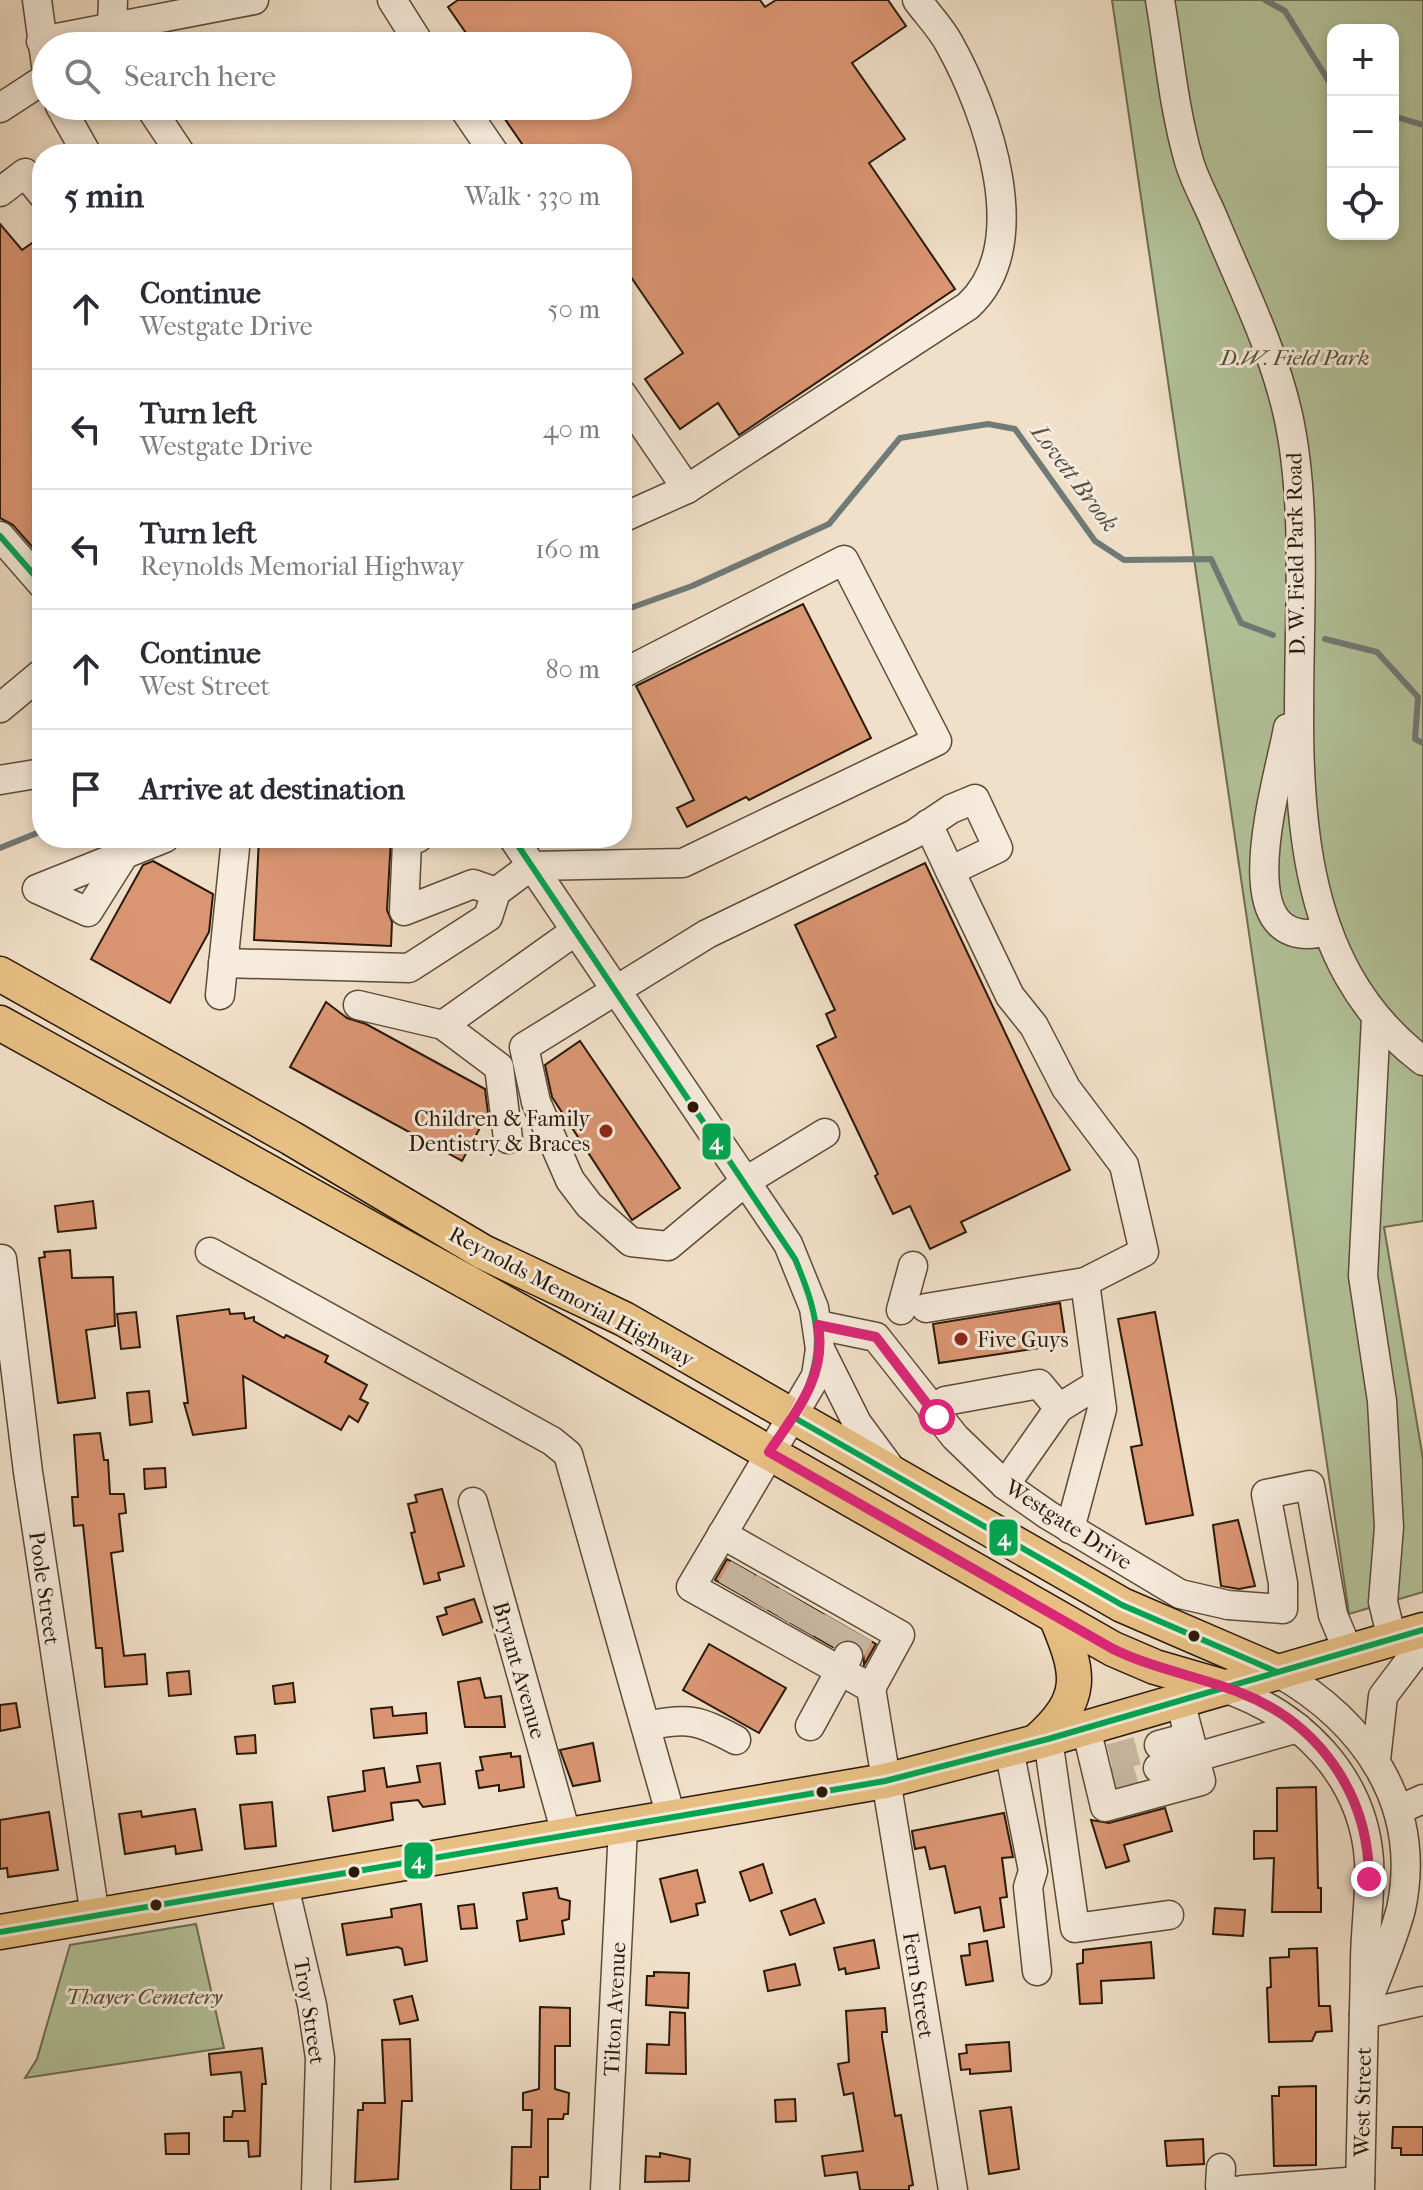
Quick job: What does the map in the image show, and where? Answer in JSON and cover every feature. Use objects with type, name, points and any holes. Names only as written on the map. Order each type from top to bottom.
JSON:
[{"type":"main road","name":"Reynolds Memorial Highway","points":[[0,974],[291,1138],[491,1257],[599,1305],[1122,1605],[1277,1672]]},
{"type":"main road","name":"Reynolds Memorial Highway","points":[[0,1023],[1133,1659],[1224,1688]]},
{"type":"main road","points":[[1031,1744],[1063,1717],[1075,1687],[1071,1654],[1056,1617]]},
{"type":"main road","points":[[0,1932],[283,1882],[672,1820],[885,1781],[1031,1744],[1348,1651],[1413,1637]]},
{"type":"street","points":[[37,0],[41,32]]},
{"type":"street","points":[[94,32],[114,24],[254,0]]},
{"type":"street","points":[[392,0],[412,32]]},
{"type":"street","points":[[632,514],[687,489],[968,306],[978,296],[992,270],[999,246],[1001,216],[996,165],[969,83],[949,42],[917,0]]},
{"type":"street","name":"D. W. Field Park Road","points":[[1160,0],[1189,161],[1271,358],[1288,414],[1298,498],[1297,668],[1308,833],[1328,931],[1347,977],[1376,1018],[1423,1061]]},
{"type":"street","points":[[0,108],[32,87]]},
{"type":"street","points":[[68,120],[81,144]]},
{"type":"street","points":[[158,120],[174,144]]},
{"type":"street","points":[[472,120],[488,144]]},
{"type":"street","points":[[0,192],[25,173],[32,182]]},
{"type":"street","points":[[632,409],[687,489]]},
{"type":"street","points":[[0,536],[32,572]]},
{"type":"street","points":[[223,963],[409,968],[488,917],[496,892],[531,866],[683,863],[937,741],[844,560],[632,669]]},
{"type":"street","points":[[1297,668],[1267,830],[1268,907],[1283,930],[1304,936],[1328,931]]},
{"type":"street","points":[[0,708],[32,681]]},
{"type":"street","points":[[0,780],[32,775]]},
{"type":"street","points":[[825,1133],[746,1181],[668,1246],[631,1242],[589,1205],[570,1180],[536,1102],[524,1047],[707,934],[975,799],[998,848],[950,871]]},
{"type":"street","points":[[913,1266],[913,1309],[1085,1282],[1144,1252],[1124,1165],[1066,1088],[1034,1026],[1010,996],[928,824]]},
{"type":"street","points":[[124,855],[141,848]]},
{"type":"street","points":[[220,995],[235,848]]},
{"type":"street","points":[[410,848],[404,911],[473,884],[496,892]]},
{"type":"street","points":[[519,848],[746,1181],[795,1259],[819,1337],[857,1423],[896,1476]]},
{"type":"street","points":[[443,1025],[574,932]]},
{"type":"street","points":[[358,1005],[443,1025],[499,1067],[508,1139]]},
{"type":"street","points":[[1376,1018],[1363,1276],[1382,1401],[1389,1527],[1383,1602],[1413,1637],[1383,1696],[1376,1760]]},
{"type":"street","points":[[210,1252],[552,1441],[568,1454],[672,1820]]},
{"type":"street","name":"Poole Street","points":[[2,1259],[28,1472],[95,1916]]},
{"type":"street","points":[[1070,1529],[1102,1409],[1085,1282]]},
{"type":"street","points":[[722,1534],[796,1612],[871,1688],[900,1635],[796,1612],[691,1587],[769,1452],[811,1388],[819,1337]]},
{"type":"street","name":"Westgate Drive","points":[[819,1337],[876,1337],[933,1412],[1005,1485],[1070,1529],[1180,1594],[1228,1605],[1283,1609],[1283,1583],[1266,1494],[1310,1485],[1333,1615],[1348,1651]]},
{"type":"street","points":[[933,1412],[945,1401],[1039,1384],[1059,1408]]},
{"type":"street","points":[[1005,1485],[1059,1408],[1098,1384]]},
{"type":"street","name":"Bryant Avenue","points":[[473,1502],[567,1837]]},
{"type":"street","points":[[796,1612],[810,1726]]},
{"type":"street","name":"West Street","points":[[1277,1672],[1329,1704],[1410,1805],[1404,1891],[1364,2014]]},
{"type":"street","name":"Fern Street","points":[[871,1688],[953,2190]]},
{"type":"street","name":"West Street","points":[[1224,1688],[1255,1700],[1298,1728],[1338,1769],[1364,1823],[1369,1862],[1360,2186]]},
{"type":"street","points":[[1086,1728],[1103,1772],[1105,1807],[1201,1781],[1180,1701]]},
{"type":"street","points":[[647,1726],[688,1719],[703,1722],[736,1740]]},
{"type":"street","points":[[1158,1757],[1192,1747],[1298,1728]]},
{"type":"street","points":[[1031,1744],[1075,1928],[1169,1915]]},
{"type":"street","points":[[1031,1744],[1033,1871],[1028,1887],[1037,1971]]},
{"type":"street","name":"Tilton Avenue","points":[[605,2190],[623,1828]]},
{"type":"street","name":"Troy Street","points":[[283,1882],[312,2005],[320,2058],[316,2190]]},
{"type":"street","points":[[1364,2014],[1423,2001]]},
{"type":"street","points":[[1242,2190],[1360,2186]]},
{"type":"green space","name":"D.W. Field Park","points":[[1112,0],[1423,0],[1423,1221],[1384,1227],[1423,1459],[1423,1592],[1349,1614]]},
{"type":"green space","name":"Thayer Cemetery","points":[[196,1924],[224,2048],[25,2078],[37,2059],[70,1945]]},
{"type":"building","points":[[458,0],[760,0],[765,7],[776,0],[888,0],[906,26],[852,63],[905,139],[869,163],[955,289],[739,435],[718,403],[680,429],[645,379],[683,353],[632,279],[632,144],[522,144],[506,120],[632,120],[632,32],[465,32],[448,7]]},
{"type":"building","points":[[0,224],[22,250],[32,243],[32,547],[13,525],[0,518]]},
{"type":"building","points":[[803,604],[871,738],[749,800],[746,797],[687,827],[677,808],[694,800],[636,686]]},
{"type":"building","points":[[259,848],[390,848],[387,910],[392,922],[391,946],[254,940]]},
{"type":"building","points":[[153,861],[213,894],[209,932],[170,1003],[91,959],[143,865]]},
{"type":"building","points":[[925,863],[1070,1170],[961,1222],[966,1232],[930,1249],[910,1206],[893,1214],[875,1176],[878,1174],[817,1046],[836,1037],[826,1014],[835,1010],[795,925]]},
{"type":"building","points":[[326,1002],[347,1018],[366,1024],[485,1089],[488,1113],[462,1161],[290,1067]]},
{"type":"building","name":"Children & Family Dentistry & Braces","points":[[580,1041],[680,1188],[632,1220],[552,1097],[545,1065]]},
{"type":"building","points":[[93,1201],[96,1228],[58,1232],[55,1206]]},
{"type":"building","points":[[70,1250],[72,1278],[113,1277],[115,1326],[86,1330],[95,1398],[58,1403],[39,1258],[45,1257],[44,1252]]},
{"type":"building","points":[[1060,1303],[1066,1344],[939,1363],[933,1324]]},
{"type":"building","points":[[229,1309],[230,1314],[244,1313],[245,1319],[254,1317],[254,1321],[284,1338],[286,1335],[328,1356],[325,1362],[367,1385],[360,1399],[368,1403],[358,1422],[349,1416],[341,1430],[243,1376],[246,1428],[193,1435],[184,1403],[188,1403],[177,1316]]},
{"type":"building","points":[[136,1312],[140,1347],[121,1349],[117,1314]]},
{"type":"building","points":[[1155,1312],[1193,1515],[1146,1524],[1131,1447],[1142,1445],[1118,1319]]},
{"type":"building","points":[[149,1391],[152,1422],[130,1425],[127,1393]]},
{"type":"building","points":[[100,1433],[104,1460],[108,1460],[110,1494],[124,1494],[126,1513],[119,1514],[123,1551],[111,1553],[124,1656],[145,1654],[147,1684],[105,1687],[102,1648],[96,1648],[83,1525],[74,1526],[72,1497],[78,1497],[74,1435]]},
{"type":"building","points":[[165,1468],[166,1487],[145,1489],[144,1469]]},
{"type":"building","points":[[442,1489],[464,1566],[438,1573],[440,1580],[424,1584],[411,1533],[415,1532],[408,1504],[417,1502],[415,1495]]},
{"type":"building","points":[[1238,1520],[1255,1586],[1239,1589],[1221,1586],[1213,1525]]},
{"type":"building","points":[[727,1559],[876,1644],[864,1665],[863,1648],[857,1642],[847,1639],[833,1647],[715,1580]]},
{"type":"building","points":[[474,1599],[482,1622],[443,1635],[437,1617],[447,1614],[445,1608]]},
{"type":"building","points":[[709,1644],[786,1688],[759,1733],[683,1690]]},
{"type":"building","points":[[189,1671],[191,1694],[169,1696],[167,1673]]},
{"type":"building","points":[[480,1678],[485,1698],[501,1696],[505,1727],[465,1727],[458,1682]]},
{"type":"building","points":[[293,1683],[295,1702],[275,1704],[273,1686]]},
{"type":"building","points":[[16,1703],[20,1727],[0,1731],[0,1705]]},
{"type":"building","points":[[392,1707],[393,1716],[426,1713],[427,1733],[374,1738],[371,1709]]},
{"type":"building","points":[[255,1735],[256,1753],[237,1754],[235,1737]]},
{"type":"building","points":[[593,1743],[600,1781],[573,1786],[560,1750]]},
{"type":"building","points":[[511,1753],[511,1757],[520,1756],[524,1787],[499,1791],[499,1785],[479,1788],[476,1771],[483,1770],[480,1757]]},
{"type":"building","points":[[440,1763],[445,1804],[423,1807],[418,1800],[391,1803],[393,1820],[333,1831],[328,1797],[365,1791],[363,1771],[384,1768],[387,1787],[420,1782],[417,1766]]},
{"type":"building","points":[[1316,1787],[1321,1912],[1272,1912],[1274,1858],[1254,1859],[1254,1831],[1277,1831],[1277,1788]]},
{"type":"building","points":[[272,1802],[276,1846],[245,1849],[240,1805]]},
{"type":"building","points":[[1165,1808],[1172,1831],[1124,1845],[1129,1861],[1106,1868],[1091,1820],[1109,1823]]},
{"type":"building","points":[[195,1809],[202,1850],[176,1854],[175,1846],[125,1854],[119,1814],[141,1811],[142,1817]]},
{"type":"building","points":[[49,1812],[58,1870],[8,1877],[7,1868],[0,1869],[0,1820]]},
{"type":"building","points":[[1004,1813],[1013,1857],[1002,1858],[1007,1897],[1000,1898],[1004,1927],[984,1931],[980,1907],[955,1913],[945,1866],[930,1869],[925,1847],[915,1849],[912,1831]]},
{"type":"building","points":[[763,1864],[772,1893],[750,1901],[740,1872]]},
{"type":"building","points":[[697,1870],[705,1902],[696,1904],[698,1915],[671,1922],[660,1879]]},
{"type":"building","points":[[557,1888],[559,1898],[570,1901],[569,1919],[562,1921],[564,1934],[520,1941],[517,1921],[527,1919],[523,1893]]},
{"type":"building","points":[[815,1899],[824,1923],[790,1935],[781,1911]]},
{"type":"building","points":[[421,1904],[427,1961],[405,1965],[402,1949],[398,1947],[347,1955],[342,1924],[392,1917],[391,1909]]},
{"type":"building","points":[[474,1904],[477,1928],[461,1929],[458,1906]]},
{"type":"building","points":[[1215,1908],[1245,1910],[1243,1936],[1213,1934]]},
{"type":"building","points":[[874,1940],[879,1968],[846,1974],[845,1968],[839,1970],[834,1948]]},
{"type":"building","points":[[987,1941],[993,1981],[966,1985],[961,1956],[970,1955],[969,1944]]},
{"type":"building","points":[[1151,1942],[1154,1978],[1101,1981],[1102,2003],[1080,2004],[1077,1964],[1083,1963],[1083,1950]]},
{"type":"building","points":[[1317,1948],[1319,2006],[1330,2006],[1332,2031],[1316,2032],[1312,2041],[1269,2042],[1267,1988],[1271,1987],[1270,1958],[1289,1957],[1289,1949]]},
{"type":"building","points":[[795,1964],[800,1985],[768,1991],[764,1971]]},
{"type":"building","points":[[654,1972],[689,1973],[688,2008],[646,2005],[647,1976],[654,1976]]},
{"type":"building","points":[[412,1996],[418,2020],[400,2024],[394,2000]]},
{"type":"building","points":[[540,2007],[570,2008],[570,2046],[555,2046],[555,2089],[569,2093],[568,2114],[564,2114],[563,2119],[548,2119],[548,2177],[540,2177],[540,2190],[511,2190],[512,2147],[531,2147],[532,2110],[523,2110],[523,2093],[539,2089]]},
{"type":"building","points":[[885,2008],[887,2032],[882,2032],[882,2037],[895,2116],[901,2115],[913,2185],[909,2186],[909,2190],[860,2190],[857,2172],[825,2176],[822,2156],[863,2151],[853,2093],[844,2095],[838,2064],[849,2062],[846,2011]]},
{"type":"building","points":[[670,2012],[685,2013],[686,2074],[646,2073],[647,2044],[669,2045]]},
{"type":"building","points":[[410,2039],[412,2101],[402,2101],[398,2179],[355,2182],[358,2110],[363,2110],[363,2103],[385,2103],[382,2040]]},
{"type":"building","points":[[1009,2042],[1011,2071],[970,2074],[970,2069],[961,2070],[959,2054],[967,2053],[966,2045]]},
{"type":"building","points":[[262,2048],[266,2084],[262,2084],[260,2156],[249,2157],[248,2141],[224,2141],[224,2117],[232,2117],[233,2111],[245,2111],[241,2072],[211,2075],[209,2054]]},
{"type":"building","points":[[1316,2086],[1316,2165],[1274,2166],[1272,2096],[1279,2096],[1279,2087]]},
{"type":"building","points":[[795,2099],[796,2121],[776,2122],[775,2100]]},
{"type":"building","points":[[1011,2107],[1019,2169],[989,2174],[980,2111]]},
{"type":"building","points":[[1393,2127],[1423,2127],[1423,2155],[1401,2155],[1401,2148],[1392,2148]]},
{"type":"building","points":[[189,2133],[189,2154],[166,2154],[165,2134]]},
{"type":"building","points":[[1203,2139],[1204,2164],[1167,2166],[1165,2141]]},
{"type":"building","points":[[660,2153],[690,2159],[689,2181],[645,2182],[646,2156],[660,2157]]},
{"type":"waterway","points":[[1265,0],[1285,11],[1327,78]]},
{"type":"waterway","points":[[1399,118],[1423,125]]},
{"type":"waterway","name":"Lovett Brook","points":[[632,607],[692,586],[829,524],[900,438],[988,424],[1015,429],[1095,541],[1124,560],[1211,559],[1241,623],[1273,635]]},
{"type":"waterway","name":"Lovett Brook","points":[[1325,639],[1377,652],[1418,697],[1415,739],[1423,743]]},
{"type":"waterway","name":"Lovett Brook","points":[[0,848],[32,835]]},
{"type":"tunnel","points":[[731,1589],[743,1568]]},
{"type":"tunnel","points":[[755,1603],[768,1582]]},
{"type":"tunnel","points":[[778,1616],[791,1595]]},
{"type":"tunnel","points":[[801,1629],[813,1608]]},
{"type":"tunnel","points":[[825,1642],[837,1621]]},
{"type":"tunnel","points":[[848,1656],[860,1634]]},
{"type":"tunnel","points":[[1110,1758],[1159,1745]]},
{"type":"tunnel","points":[[1109,1782],[1158,1768]]},
{"type":"transit line","name":"4","points":[[0,536],[32,573]]},
{"type":"transit line","name":"4","points":[[520,848],[795,1259],[811,1301],[817,1339],[812,1376],[793,1417],[1122,1605],[1277,1672]]},
{"type":"transit line","name":"4","points":[[0,1932],[885,1781],[1048,1739],[1423,1630]]},
{"type":"place","name":"Children & Family Dentistry & Braces","points":[[606,1131]]},
{"type":"place","name":"Five Guys","points":[[961,1339]]},
{"type":"route","points":[[937,1417],[893,1355],[876,1337],[818,1325],[820,1349],[816,1376],[806,1397],[769,1452],[1113,1649],[1155,1667],[1242,1694],[1280,1715],[1326,1754],[1348,1785],[1364,1823],[1369,1879]]}]
